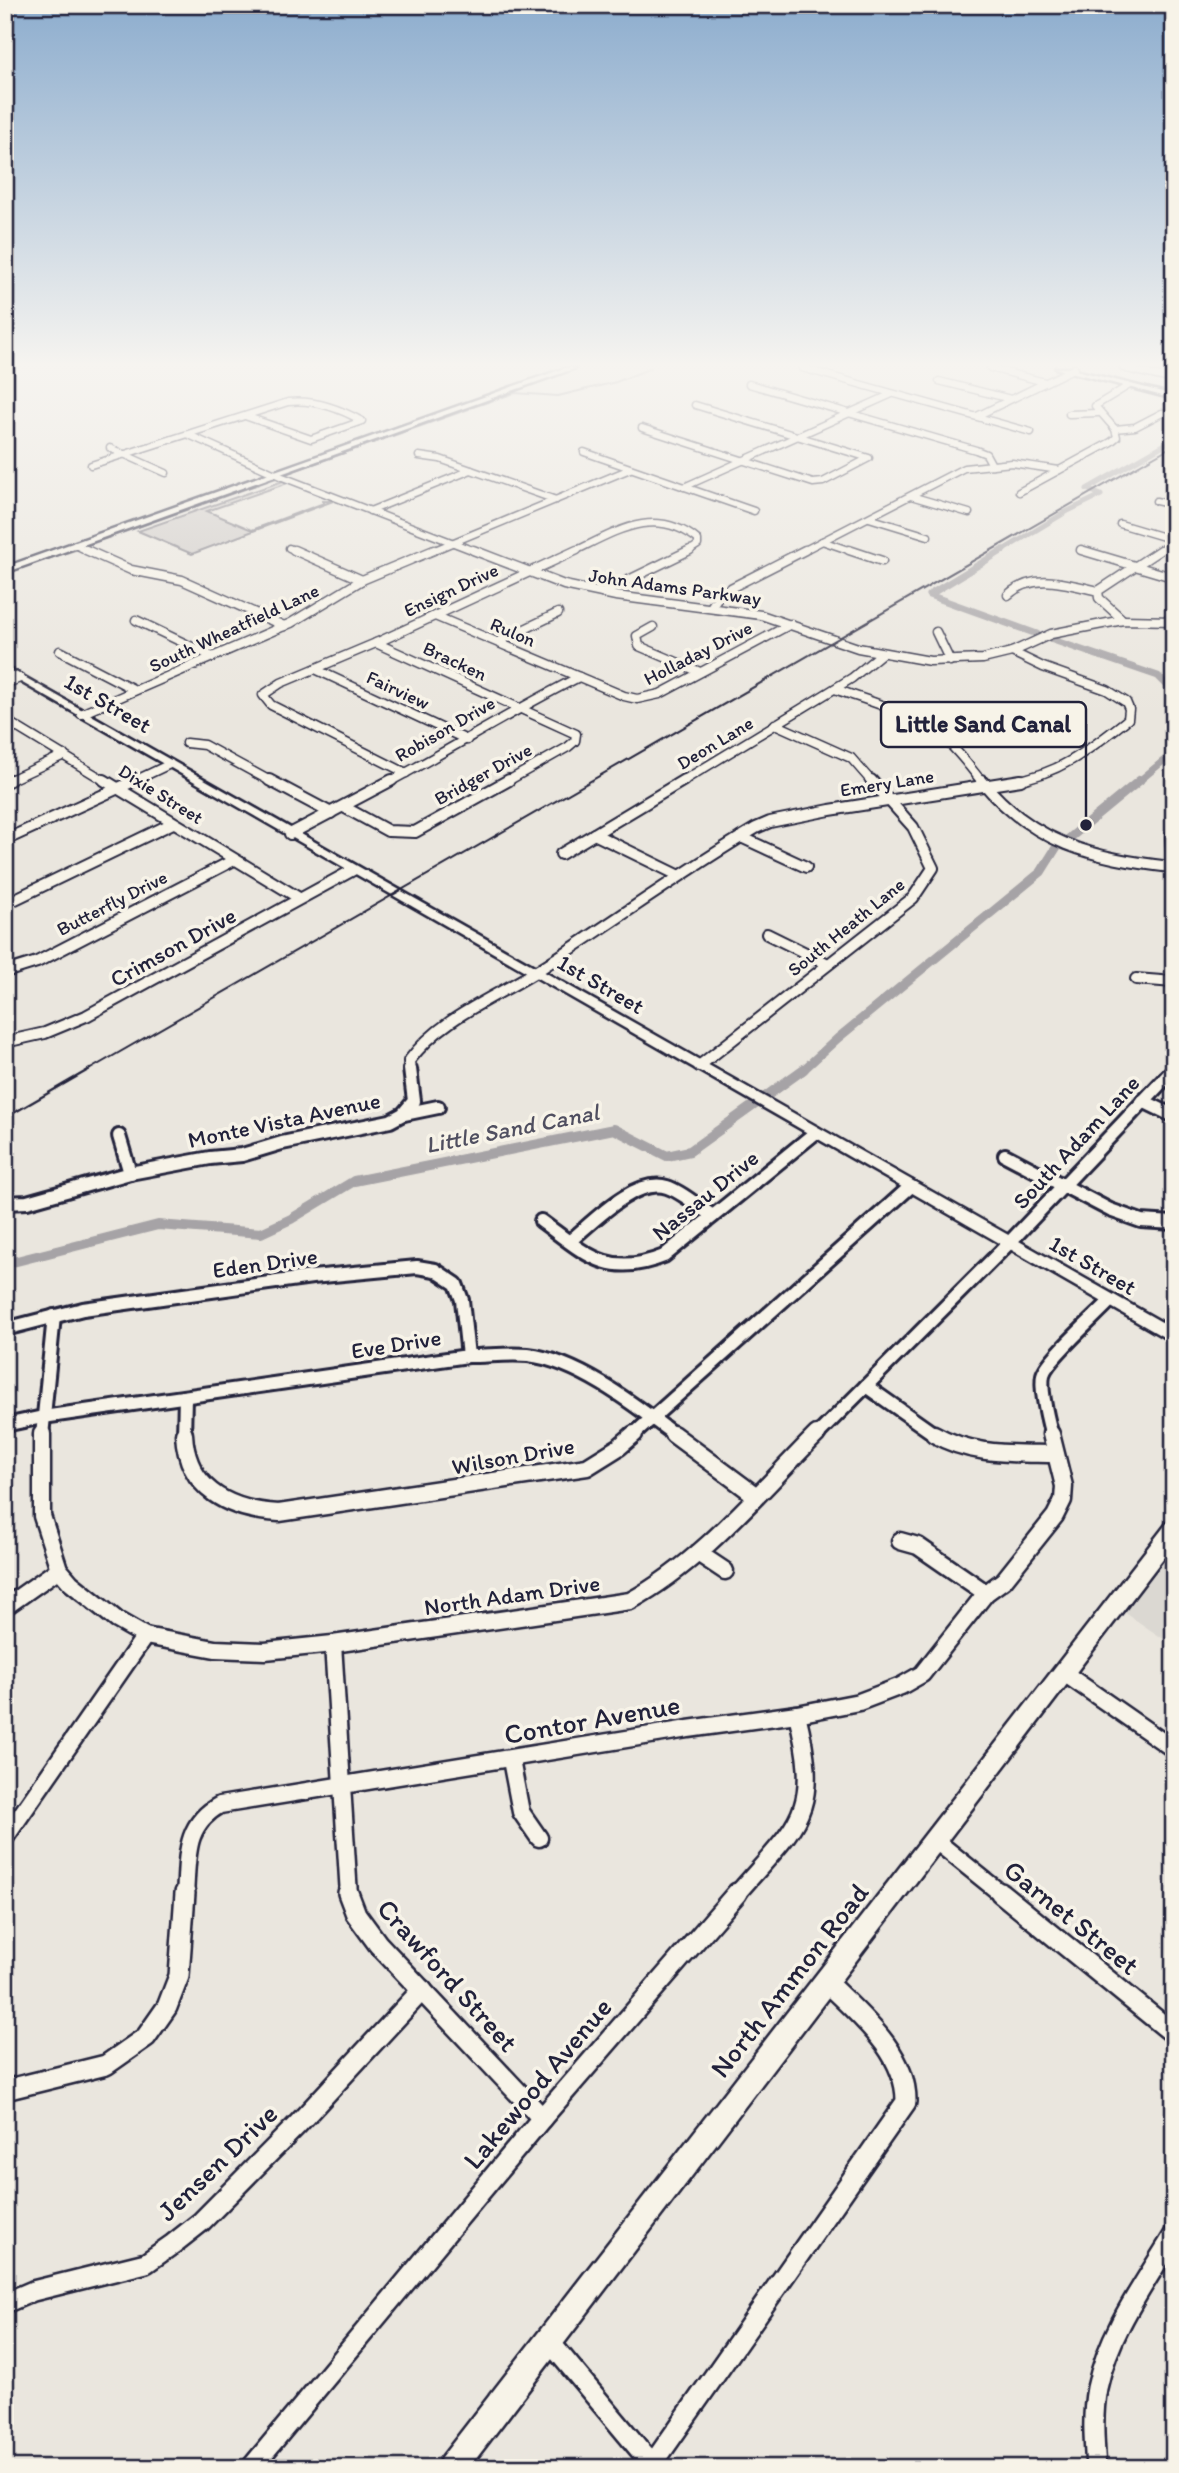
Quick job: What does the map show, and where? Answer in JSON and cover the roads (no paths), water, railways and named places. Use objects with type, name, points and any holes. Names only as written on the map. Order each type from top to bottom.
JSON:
[{"type":"main road","points":[[8,569],[249,483]]},
{"type":"main road","name":"1st Street","points":[[5,670],[1174,1337]]},
{"type":"main road","name":"North Ammon Road","points":[[451,2468],[1174,1529]]},
{"type":"street","name":"John Adams Parkway","points":[[299,483],[528,573],[601,593],[761,615],[881,654],[950,662],[983,659],[1012,652],[1051,634],[1123,620],[1174,621]]},
{"type":"street","points":[[370,511],[438,483]]},
{"type":"street","points":[[509,483],[556,500]]},
{"type":"street","name":"South Wheatfield Lane","points":[[81,714],[284,626],[330,602],[362,580],[597,483]]},
{"type":"street","points":[[673,483],[754,511]]},
{"type":"street","points":[[684,487],[692,483]]},
{"type":"street","points":[[711,607],[721,593],[935,483]]},
{"type":"street","points":[[1019,492],[1035,483]]},
{"type":"street","points":[[911,496],[969,513]]},
{"type":"street","points":[[1156,501],[1174,505]]},
{"type":"street","points":[[869,518],[928,536]]},
{"type":"street","name":"Ensign Drive","points":[[406,773],[271,705],[263,695],[281,683],[376,643],[633,524],[661,524],[696,537],[698,545],[601,593]]},
{"type":"street","points":[[1120,524],[1174,540]]},
{"type":"street","points":[[1008,595],[1018,584],[1032,580],[1098,591],[1174,540]]},
{"type":"street","points":[[822,541],[882,561]]},
{"type":"street","points":[[75,545],[131,570],[182,580],[284,626]]},
{"type":"street","points":[[289,548],[362,580]]},
{"type":"street","points":[[1082,550],[1172,577]]},
{"type":"street","points":[[1098,591],[1099,598],[1123,620]]},
{"type":"street","points":[[498,642],[558,613]]},
{"type":"street","name":"Rulon","points":[[435,616],[579,677]]},
{"type":"street","points":[[136,620],[213,657]]},
{"type":"street","name":"Holladay Drive","points":[[579,677],[637,699],[660,694],[791,624]]},
{"type":"street","points":[[653,627],[637,636],[635,640],[639,646],[700,672]]},
{"type":"street","points":[[936,632],[950,662]]},
{"type":"street","name":"Bracken","points":[[376,643],[520,707]]},
{"type":"street","points":[[60,651],[135,690]]},
{"type":"street","name":"Emery Lane","points":[[535,972],[678,875],[770,822],[888,800],[1026,779],[1066,765],[1119,727],[1130,714],[1126,702],[1118,696],[1012,652]]},
{"type":"street","name":"Deon Lane","points":[[561,854],[835,689],[881,654]]},
{"type":"street","name":"Fairview","points":[[315,668],[467,740]]},
{"type":"street","name":"Robison Drive","points":[[290,834],[579,677]]},
{"type":"street","points":[[5,684],[20,678]]},
{"type":"street","points":[[835,689],[930,728],[1029,828],[1058,843],[1096,856],[1171,867]]},
{"type":"street","name":"Bridger Drive","points":[[344,807],[388,831],[415,832],[575,741],[576,734],[570,729],[520,707]]},
{"type":"street","points":[[930,728],[980,710]]},
{"type":"street","name":"Dixie Street","points":[[5,720],[299,898]]},
{"type":"street","name":"South Heath Lane","points":[[699,1066],[913,898],[925,885],[933,868],[913,827],[850,758],[775,724]]},
{"type":"street","points":[[186,743],[204,745],[331,813]]},
{"type":"street","points":[[5,782],[64,755]]},
{"type":"street","points":[[5,840],[170,764]]},
{"type":"street","points":[[5,904],[173,823]]},
{"type":"street","points":[[1174,830],[1171,837],[1174,881]]},
{"type":"street","points":[[594,834],[678,875]]},
{"type":"street","points":[[741,837],[806,867]]},
{"type":"street","name":"Butterfly Drive","points":[[5,972],[37,962],[234,860]]},
{"type":"street","name":"Crimson Drive","points":[[5,1042],[45,1033],[86,1017],[353,870]]},
{"type":"street","points":[[767,934],[828,964]]},
{"type":"street","name":"Monte Vista Avenue","points":[[5,1203],[41,1199],[130,1173],[210,1158],[242,1155],[282,1143],[390,1121],[403,1114],[414,1101],[409,1061],[423,1041],[535,972]]},
{"type":"street","points":[[1136,979],[1174,982]]},
{"type":"street","name":"South Adam Lane","points":[[1009,1243],[1174,1069]]},
{"type":"street","points":[[1143,1101],[1174,1115]]},
{"type":"street","points":[[403,1114],[438,1107]]},
{"type":"street","name":"Nassau Drive","points":[[541,1221],[611,1266],[630,1268],[664,1256],[815,1133]]},
{"type":"street","points":[[118,1136],[130,1173]]},
{"type":"street","points":[[242,1155],[245,1168]]},
{"type":"street","points":[[1005,1155],[1125,1216],[1141,1221],[1174,1223]]},
{"type":"street","points":[[570,1241],[632,1192],[647,1184],[667,1187],[713,1216]]},
{"type":"street","name":"Wilson Drive","points":[[186,1397],[186,1443],[191,1466],[204,1485],[236,1506],[275,1514],[397,1498],[587,1467],[620,1447],[910,1187]]},
{"type":"street","name":"North Adam Drive","points":[[54,1316],[40,1490],[42,1516],[59,1569],[96,1605],[145,1636],[215,1649],[265,1651],[332,1644],[629,1601],[650,1590],[698,1553],[1009,1243]]},
{"type":"street","name":"Eden Drive","points":[[5,1329],[83,1310],[312,1277],[416,1268],[435,1270],[456,1284],[462,1300],[467,1356]]},
{"type":"street","name":"Contor Avenue","points":[[5,2090],[106,2065],[146,2037],[167,2007],[179,1976],[190,1835],[209,1811],[220,1805],[688,1729],[797,1714],[859,1702],[901,1686],[922,1674],[986,1593],[1004,1580],[1059,1508],[1065,1486],[1055,1454],[1042,1390],[1043,1375],[1051,1362],[1110,1301]]},
{"type":"street","name":"Eve Drive","points":[[5,1425],[44,1417],[467,1356],[527,1355],[556,1361],[613,1391],[755,1495]]},
{"type":"street","points":[[866,1386],[945,1440],[962,1447],[999,1453],[1055,1454]]},
{"type":"street","points":[[900,1541],[918,1546],[986,1593]]},
{"type":"street","points":[[698,1553],[725,1571]]},
{"type":"street","points":[[5,1607],[59,1569]]},
{"type":"street","points":[[5,1838],[145,1636]]},
{"type":"street","name":"Crawford Street","points":[[332,1644],[348,1894],[356,1914],[378,1944],[542,2118]]},
{"type":"street","points":[[1064,1673],[1170,1746]]},
{"type":"street","name":"Lakewood Avenue","points":[[251,2468],[542,2118],[794,1828],[805,1808],[810,1771],[797,1714]]},
{"type":"street","points":[[510,1760],[521,1812],[539,1838]]},
{"type":"street","name":"Garnet Street","points":[[936,1841],[1174,2034]]},
{"type":"street","points":[[549,2341],[653,2467],[906,2102],[909,2089],[896,2060],[825,1981]]},
{"type":"street","name":"Jensen Drive","points":[[5,2303],[33,2291],[146,2263],[173,2244],[201,2222],[297,2125],[422,1990]]},
{"type":"street","points":[[1096,2468],[1094,2414],[1101,2368],[1115,2335],[1174,2235]]},
{"type":"waterway","points":[[85,546],[261,483]]},
{"type":"waterway","name":"Little Sand Canal","points":[[1000,552],[1066,512],[1101,495],[1087,489],[1097,483]]},
{"type":"waterway","points":[[5,573],[78,549]]},
{"type":"waterway","name":"Little Sand Canal","points":[[1003,550],[929,595],[1037,634]]},
{"type":"waterway","name":"Little Sand Canal","points":[[1047,638],[1158,676],[1174,692]]},
{"type":"waterway","name":"Little Sand Canal","points":[[1138,782],[1174,752]]},
{"type":"waterway","name":"Little Sand Canal","points":[[1066,841],[1140,780]]},
{"type":"waterway","name":"Little Sand Canal","points":[[802,1071],[838,1038],[1041,872],[1056,848]]},
{"type":"waterway","name":"Little Sand Canal","points":[[5,1264],[158,1225],[261,1233],[291,1219],[354,1181],[614,1129],[667,1156],[690,1151],[804,1069]]},
{"type":"railway","points":[[87,1071],[1107,483]]},
{"type":"railway","points":[[5,1118],[90,1069]]},
{"type":"place","name":"Little Sand Canal","points":[[1086,825]]}]
